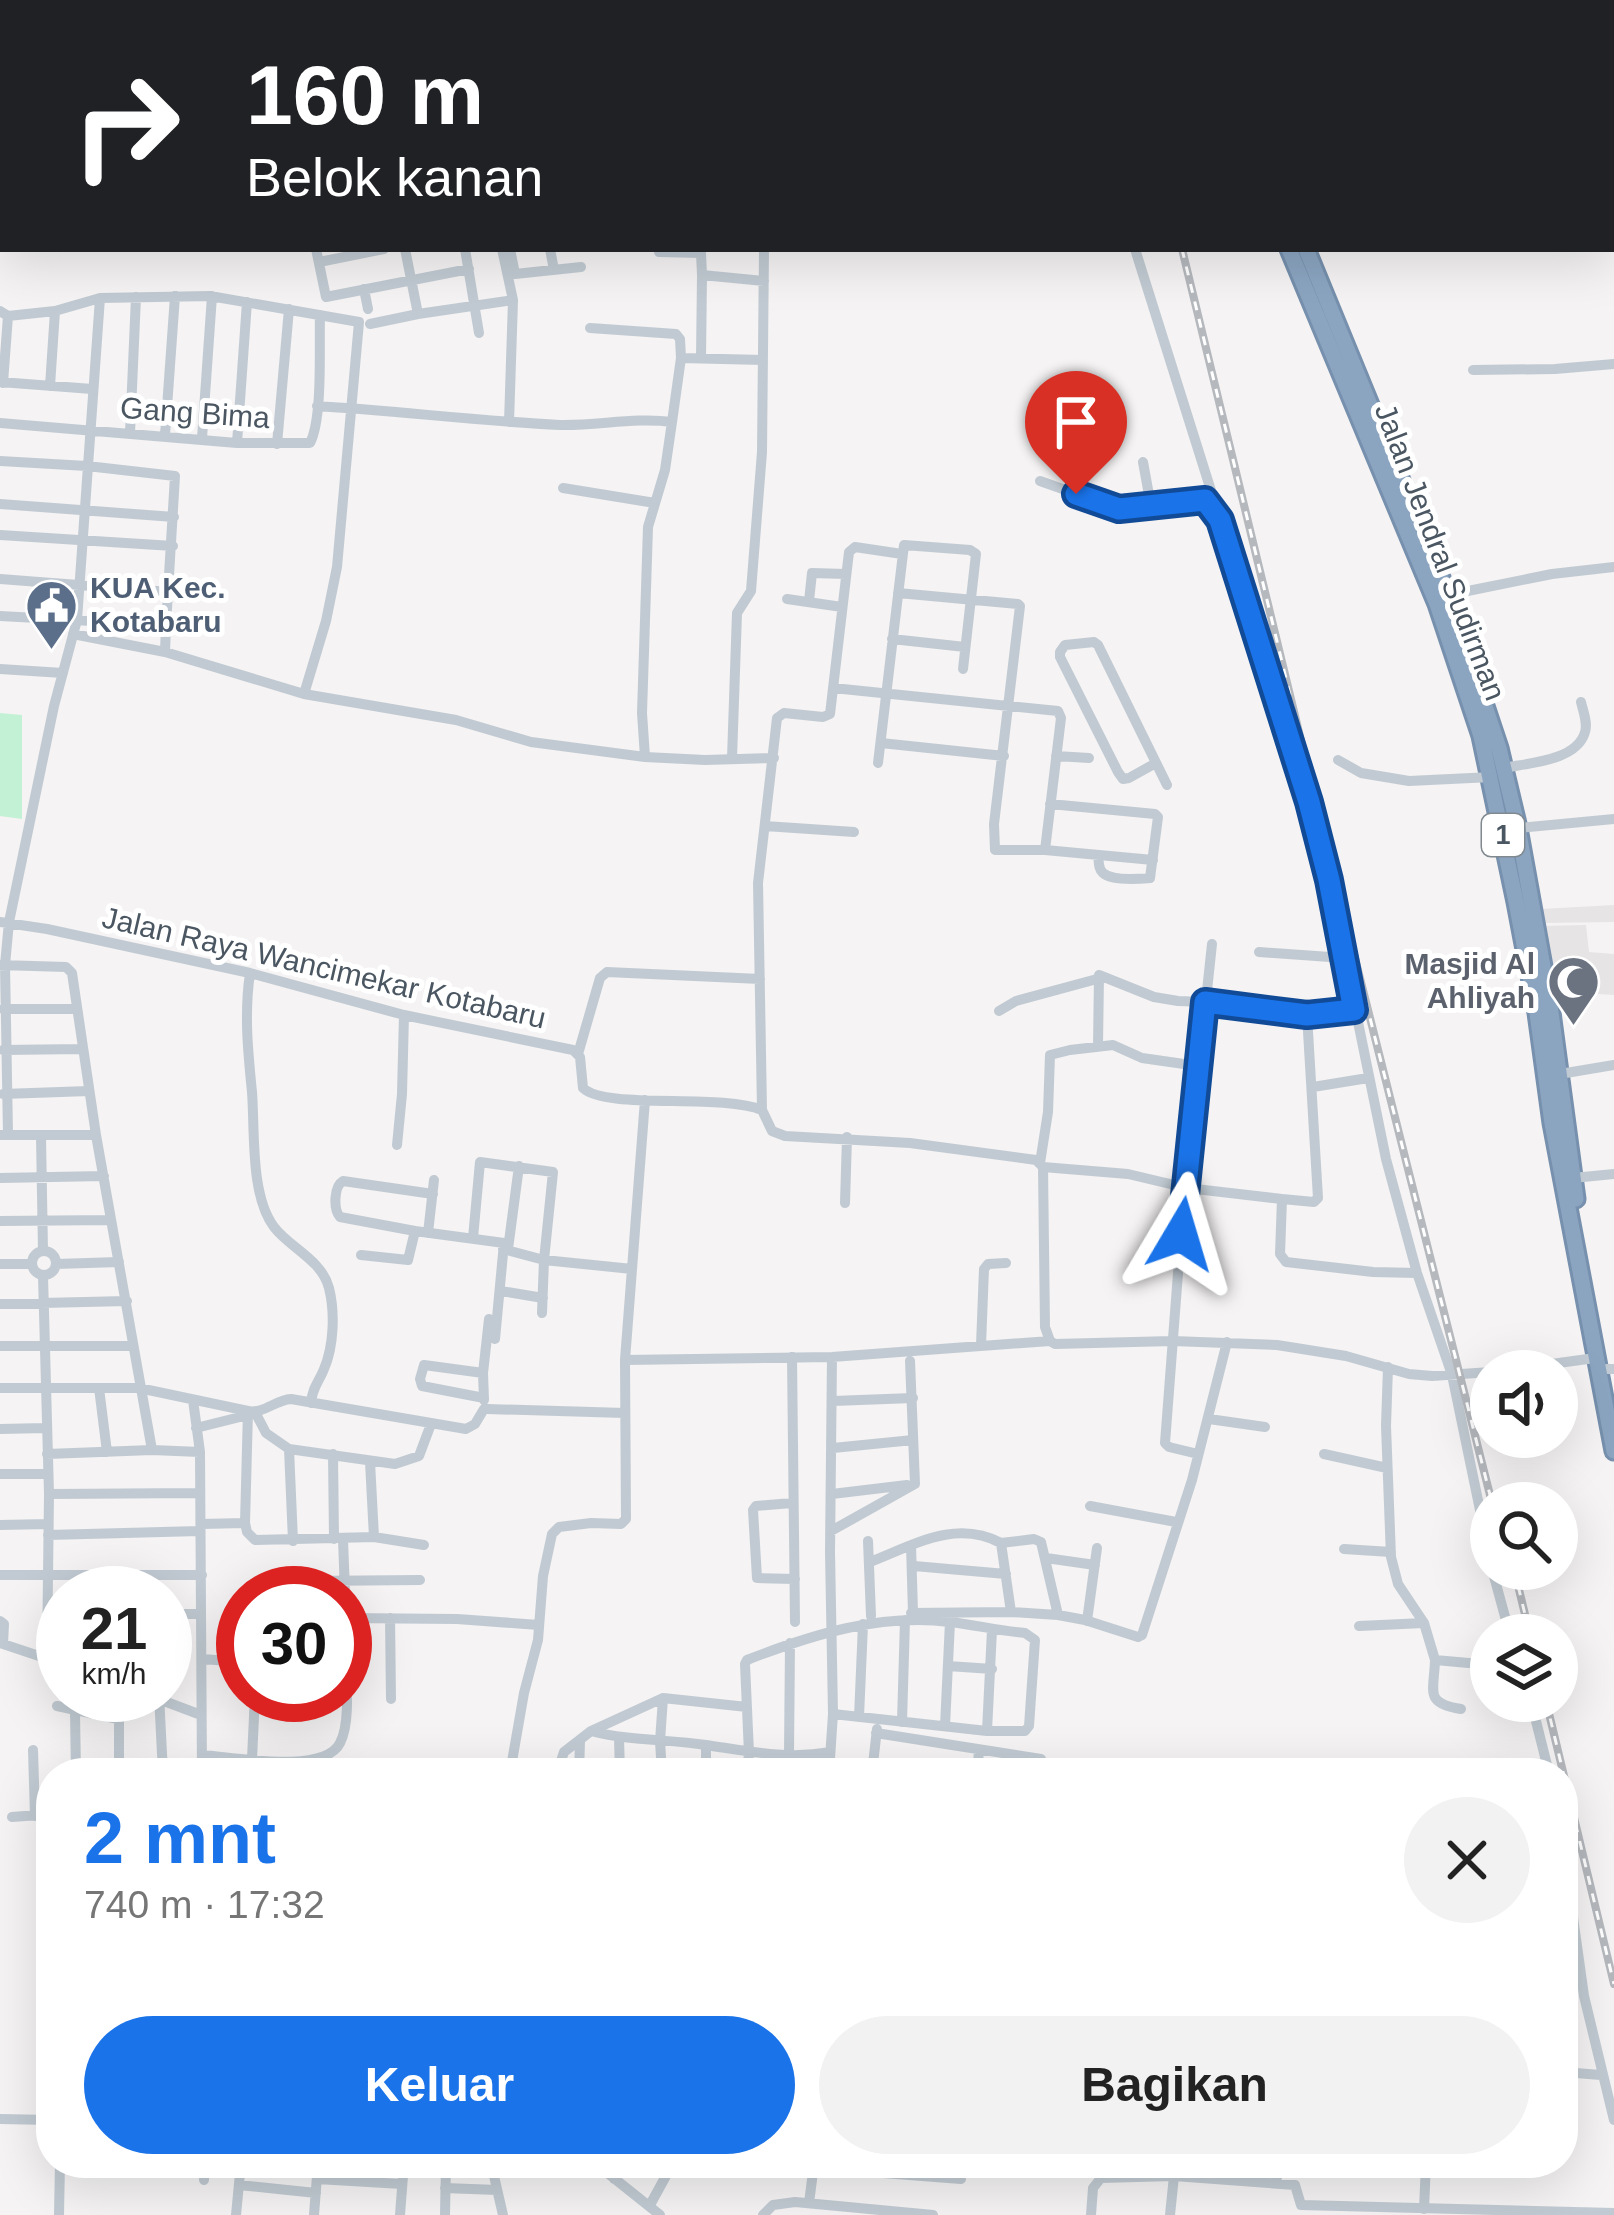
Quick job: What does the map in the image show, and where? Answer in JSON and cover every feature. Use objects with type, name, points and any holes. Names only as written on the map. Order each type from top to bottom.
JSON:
[{"type":"highway","name":"Jalan Jendral Sudirman","points":[[1290,252],[1437,604],[1498,772],[1552,1123],[1605,1365],[1614,1450]]},
{"type":"highway","name":"1","points":[[1307,252],[1448,595],[1518,828],[1614,1409]]},
{"type":"street","points":[[356,252],[318,256],[326,297],[469,269]]},
{"type":"street","points":[[406,252],[418,314]]},
{"type":"street","points":[[466,252],[479,333]]},
{"type":"street","points":[[506,252],[513,300],[509,422]]},
{"type":"street","points":[[507,252],[515,274],[581,268]]},
{"type":"street","points":[[551,252],[554,270]]},
{"type":"street","points":[[659,252],[702,254],[701,358]]},
{"type":"street","points":[[732,758],[737,614],[751,591],[761,452],[764,252]]},
{"type":"street","points":[[1136,252],[1309,802],[1386,1160],[1452,1375],[1474,1482]]},
{"type":"street","points":[[703,275],[764,280]]},
{"type":"street","points":[[364,289],[368,309]]},
{"type":"street","points":[[165,435],[175,296]]},
{"type":"street","points":[[92,389],[2,382],[4,314],[55,311],[100,298],[212,296],[365,323],[513,300]]},
{"type":"street","points":[[202,438],[212,296]]},
{"type":"street","points":[[130,433],[136,297]]},
{"type":"street","points":[[96,1135],[4,1134],[2,965],[4,922],[75,627],[100,298]]},
{"type":"street","points":[[237,442],[248,302]]},
{"type":"street","points":[[277,444],[289,309]]},
{"type":"street","points":[[50,386],[55,311]]},
{"type":"street","points":[[320,315],[317,406],[575,425],[672,422]]},
{"type":"street","points":[[304,694],[337,567],[365,323]]},
{"type":"street","points":[[590,328],[676,334],[680,339],[665,470],[649,527],[642,713],[645,757]]},
{"type":"street","points":[[681,358],[763,359]]},
{"type":"street","points":[[1474,370],[1614,364]]},
{"type":"street","name":"Gang Bima","points":[[0,423],[277,444],[312,442],[317,406]]},
{"type":"street","points":[[0,461],[175,475],[165,652]]},
{"type":"street","points":[[1143,462],[1151,506]]},
{"type":"street","points":[[1204,467],[1205,500],[1220,520]]},
{"type":"street","points":[[1040,481],[1115,508],[1205,500]]},
{"type":"street","points":[[562,488],[655,503]]},
{"type":"street","points":[[0,504],[174,517]]},
{"type":"street","points":[[0,535],[173,546]]},
{"type":"street","points":[[878,763],[902,554],[907,544],[974,552],[977,557],[963,669]]},
{"type":"street","points":[[763,1110],[758,883],[780,715],[827,716],[830,711],[849,552],[855,547],[902,554]]},
{"type":"street","points":[[1448,595],[1614,567]]},
{"type":"street","points":[[809,601],[812,573],[846,574]]},
{"type":"street","points":[[0,579],[170,592]]},
{"type":"street","points":[[898,593],[1020,606],[994,824],[995,850],[1153,860]]},
{"type":"street","points":[[787,599],[842,607]]},
{"type":"street","points":[[0,616],[75,627],[304,694],[456,720],[531,742],[645,757],[773,758]]},
{"type":"street","points":[[75,627],[166,625]]},
{"type":"street","points":[[892,639],[965,647]]},
{"type":"street","points":[[1156,763],[1124,779],[1060,657],[1065,645],[1098,645],[1156,763],[1165,787],[1179,778]]},
{"type":"street","points":[[0,669],[63,673]]},
{"type":"street","points":[[833,688],[1060,713],[1083,699]]},
{"type":"street","points":[[1338,760],[1361,773],[1409,781],[1498,772],[1568,752],[1580,742],[1587,728],[1581,702]]},
{"type":"street","points":[[1045,850],[1060,713]]},
{"type":"street","points":[[880,743],[1004,756]]},
{"type":"street","points":[[1056,756],[1089,758]]},
{"type":"street","points":[[1050,804],[1155,814],[1160,823],[1150,878],[1119,878],[1101,872],[1098,855]]},
{"type":"street","points":[[1518,828],[1614,819]]},
{"type":"street","points":[[765,826],[854,832]]},
{"type":"street","name":"Jalan Raya Wancimekar Kotabaru","points":[[4,922],[250,973],[404,1015],[544,1043],[578,1054],[587,1094],[732,1102],[763,1110],[777,1134],[974,1150],[1187,1188],[1282,1198]]},
{"type":"street","points":[[1198,1454],[1165,1442],[1212,944]]},
{"type":"street","points":[[1259,952],[1344,958]]},
{"type":"street","points":[[2,965],[70,969],[152,1450]]},
{"type":"street","points":[[578,1054],[600,978],[607,972],[760,980]]},
{"type":"street","points":[[250,973],[246,1036],[260,1190],[274,1226],[320,1270],[330,1292],[331,1333],[311,1403]]},
{"type":"street","points":[[999,1011],[1016,1001],[1102,975],[1154,997],[1307,1015],[1354,1010]]},
{"type":"street","points":[[1097,979],[1098,1046]]},
{"type":"street","points":[[3,1009],[77,1010]]},
{"type":"street","points":[[397,1145],[404,1015]]},
{"type":"street","points":[[1307,1015],[1318,1198],[1314,1202],[1282,1198],[1280,1254],[1286,1262],[1417,1273]]},
{"type":"street","points":[[1050,1341],[1045,1327],[1042,1165],[1049,1058],[1060,1052],[1113,1045],[1142,1058],[1198,1066]]},
{"type":"street","points":[[2,1050],[82,1049]]},
{"type":"street","points":[[1560,1075],[1614,1065]]},
{"type":"street","points":[[1313,1087],[1368,1078]]},
{"type":"street","points":[[3,1094],[89,1091]]},
{"type":"street","points":[[513,1758],[538,1640],[552,1534],[559,1527],[621,1524],[626,1519],[625,1360],[645,1100]]},
{"type":"street","points":[[41,1137],[44,1251]]},
{"type":"street","points":[[844,1203],[847,1137]]},
{"type":"street","points":[[473,1238],[480,1162],[554,1174],[542,1313]]},
{"type":"street","points":[[495,1339],[519,1166]]},
{"type":"street","points":[[1573,1178],[1614,1174]]},
{"type":"street","points":[[0,1178],[104,1176]]},
{"type":"street","points":[[361,1255],[409,1260],[422,1232],[434,1180]]},
{"type":"street","points":[[433,1194],[339,1182],[335,1209],[340,1217],[504,1243],[506,1249]]},
{"type":"street","points":[[0,1221],[111,1220]]},
{"type":"street","points":[[506,1249],[544,1260],[632,1269]]},
{"type":"street","points":[[43,1276],[34,1270],[35,1255],[51,1254],[56,1264]]},
{"type":"street","points":[[56,1264],[119,1262]]},
{"type":"street","points":[[981,1346],[984,1269],[988,1264],[1006,1263]]},
{"type":"street","points":[[0,1264],[32,1264]]},
{"type":"street","points":[[43,1276],[56,1264]]},
{"type":"street","points":[[43,1276],[50,1494],[47,1566]]},
{"type":"street","points":[[501,1291],[542,1298]]},
{"type":"street","points":[[0,1304],[127,1301]]},
{"type":"street","points":[[196,1428],[280,1400],[466,1429],[475,1424],[484,1404],[489,1319]]},
{"type":"street","points":[[625,1360],[832,1357],[1050,1341],[1173,1341],[1310,1349],[1409,1374],[1470,1374]]},
{"type":"street","points":[[748,1758],[745,1662],[831,1627],[867,1620],[1011,1612],[1058,1615],[1142,1635],[1209,1419],[1227,1342]]},
{"type":"street","points":[[0,1346],[132,1346]]},
{"type":"street","points":[[792,1357],[795,1622]]},
{"type":"street","points":[[830,1758],[832,1357]]},
{"type":"street","points":[[910,1361],[915,1484]]},
{"type":"street","points":[[483,1373],[424,1365],[420,1383],[484,1404],[625,1414]]},
{"type":"street","points":[[1388,1367],[1391,1552],[1398,1584],[1424,1623],[1435,1660],[1436,1702],[1461,1708]]},
{"type":"street","points":[[0,1388],[139,1388],[250,1413],[266,1433],[289,1449],[370,1462],[401,1464],[419,1456],[431,1424]]},
{"type":"street","points":[[99,1388],[107,1452]]},
{"type":"street","points":[[833,1401],[913,1398]]},
{"type":"street","points":[[193,1400],[200,1452],[202,1755],[240,1758]]},
{"type":"street","points":[[250,1413],[245,1523],[255,1540],[374,1537],[424,1545]]},
{"type":"street","points":[[1209,1419],[1265,1427]]},
{"type":"street","points":[[0,1429],[46,1428]]},
{"type":"street","points":[[833,1448],[913,1440]]},
{"type":"street","points":[[289,1449],[293,1541]]},
{"type":"street","points":[[47,1454],[200,1452]]},
{"type":"street","points":[[333,1454],[342,1566]]},
{"type":"street","points":[[1324,1454],[1387,1468]]},
{"type":"street","points":[[370,1462],[374,1537]]},
{"type":"street","points":[[0,1474],[47,1474]]},
{"type":"street","points":[[832,1494],[915,1484]]},
{"type":"street","points":[[831,1531],[915,1484]]},
{"type":"street","points":[[50,1494],[200,1493]]},
{"type":"street","points":[[792,1503],[753,1510],[757,1579],[795,1579]]},
{"type":"street","points":[[1090,1506],[1176,1522]]},
{"type":"street","points":[[0,1525],[48,1530],[245,1523]]},
{"type":"street","points":[[870,1562],[939,1534],[965,1532],[1001,1543],[1039,1540],[1058,1615]]},
{"type":"street","points":[[859,1717],[868,1541]]},
{"type":"street","points":[[1001,1543],[1011,1612]]},
{"type":"street","points":[[902,1722],[914,1565],[911,1545]]},
{"type":"street","points":[[1087,1621],[1097,1548]]},
{"type":"street","points":[[1344,1549],[1391,1552]]},
{"type":"street","points":[[1046,1558],[1095,1565]]},
{"type":"street","points":[[914,1565],[1006,1574]]},
{"type":"street","points":[[0,1575],[36,1576]]},
{"type":"street","points":[[192,1575],[202,1575]]},
{"type":"street","points":[[372,1585],[420,1580]]},
{"type":"street","points":[[192,1614],[201,1614]]},
{"type":"street","points":[[833,1714],[1028,1730],[1035,1640],[1025,1633],[909,1617]]},
{"type":"street","points":[[372,1618],[539,1625]]},
{"type":"street","points":[[390,1618],[391,1699]]},
{"type":"street","points":[[0,1621],[4,1624],[2,1644],[36,1655]]},
{"type":"street","points":[[944,1726],[950,1622]]},
{"type":"street","points":[[1359,1626],[1424,1623]]},
{"type":"street","points":[[987,1730],[992,1630]]},
{"type":"street","points":[[788,1758],[790,1643]]},
{"type":"street","points":[[202,1659],[216,1660]]},
{"type":"street","points":[[1435,1660],[1470,1663]]},
{"type":"street","points":[[948,1666],[992,1669]]},
{"type":"street","points":[[562,1758],[591,1731],[663,1698],[747,1708]]},
{"type":"street","points":[[661,1758],[663,1698]]},
{"type":"street","points":[[192,1710],[201,1714]]},
{"type":"street","points":[[75,1722],[76,1758]]},
{"type":"street","points":[[118,1722],[119,1758]]},
{"type":"street","points":[[158,1722],[162,1758]]},
{"type":"street","points":[[252,1758],[254,1722]]},
{"type":"street","points":[[323,1758],[343,1740],[345,1722]]},
{"type":"street","points":[[1537,1722],[1545,1758]]},
{"type":"street","points":[[873,1758],[876,1730],[1036,1758]]},
{"type":"street","points":[[591,1731],[749,1753],[830,1752]]},
{"type":"street","points":[[619,1738],[620,1758]]},
{"type":"street","points":[[579,1758],[580,1741]]},
{"type":"street","points":[[706,1745],[706,1758]]},
{"type":"street","points":[[12,1817],[35,1816],[33,1750]]},
{"type":"street","points":[[978,1758],[979,1750]]},
{"type":"street","points":[[1578,1962],[1614,2120]]},
{"type":"street","points":[[1578,2073],[1601,2075]]},
{"type":"street","points":[[0,2119],[36,2120]]},
{"type":"street","points":[[59,2178],[59,2215]]},
{"type":"street","points":[[236,2215],[240,2178]]},
{"type":"street","points":[[317,2178],[317,2215]]},
{"type":"street","points":[[400,2215],[403,2178]]},
{"type":"street","points":[[445,2178],[445,2215]]},
{"type":"street","points":[[494,2178],[503,2215]]},
{"type":"street","points":[[614,2180],[655,2210],[667,2178]]},
{"type":"street","points":[[809,2203],[812,2178]]},
{"type":"street","points":[[948,2178],[961,2179]]},
{"type":"street","points":[[1091,2215],[1093,2188],[1101,2178]]},
{"type":"street","points":[[1170,2215],[1174,2178]]},
{"type":"street","points":[[1239,2178],[1298,2186],[1301,2210],[1614,2213]]},
{"type":"street","points":[[1275,2183],[1277,2178]]},
{"type":"street","points":[[1424,2209],[1425,2178]]},
{"type":"street","points":[[239,2185],[402,2184]]},
{"type":"street","points":[[445,2188],[497,2190]]},
{"type":"street","points":[[763,2215],[773,2205],[809,2203],[933,2215]]},
{"type":"shaded area","points":[[1614,905],[1614,922],[1542,923],[1541,909]]},
{"type":"shaded area","points":[[1586,925],[1589,952],[1614,954],[1614,995],[1550,991],[1544,926]]},
{"type":"green space","points":[[0,713],[22,715],[22,819],[0,816]]},
{"type":"railway","points":[[1183,252],[1487,1482]]},
{"type":"railway","points":[[1519,1590],[1525,1614]]},
{"type":"railway","points":[[1551,1722],[1560,1758]]},
{"type":"railway","points":[[1578,1834],[1614,1984]]},
{"type":"place","name":"KUA Kec. Kotabaru","points":[[51,651]]},
{"type":"place","name":"Masjid Al Ahliyah","points":[[1574,1027]]},
{"type":"route","points":[[1076,494],[1119,509],[1205,500],[1220,520],[1309,802],[1354,1010],[1307,1015],[1205,1002],[1181,1234]]}]
